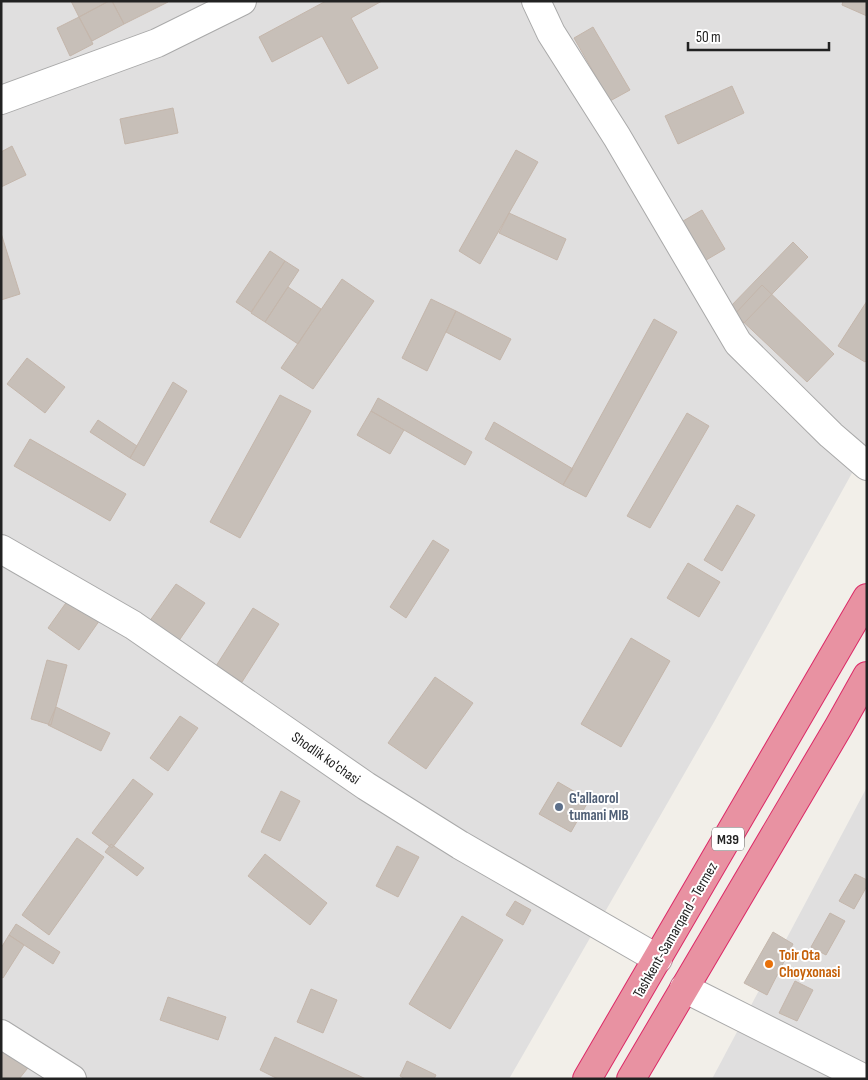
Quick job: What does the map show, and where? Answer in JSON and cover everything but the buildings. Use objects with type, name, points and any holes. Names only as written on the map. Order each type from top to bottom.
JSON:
[{"type":"highway","name":"Tashkent-Samarqand - Termez","points":[[587,1079],[867,598]]},
{"type":"highway","name":"M39","points":[[631,1079],[867,676]]},
{"type":"street","points":[[1,100],[157,43],[242,1]]},
{"type":"street","points":[[536,1],[551,33],[617,138],[738,343],[831,435],[867,466]]},
{"type":"street","name":"Shodlik ko'chasi","points":[[1,549],[133,625],[366,786],[460,845],[658,959]]},
{"type":"street","points":[[684,988],[865,1079]]},
{"type":"street","points":[[1,1034],[72,1079]]},
{"type":"shaded area","points":[[1,1],[867,1],[867,446],[714,722],[509,1079],[1,1079]]},
{"type":"shaded area","points":[[867,787],[867,1079],[712,1079]]},
{"type":"place","name":"G'allaorol tumani MIB","points":[[559,807]]},
{"type":"place","name":"Toir Ota Choyxonasi","points":[[769,964]]}]
